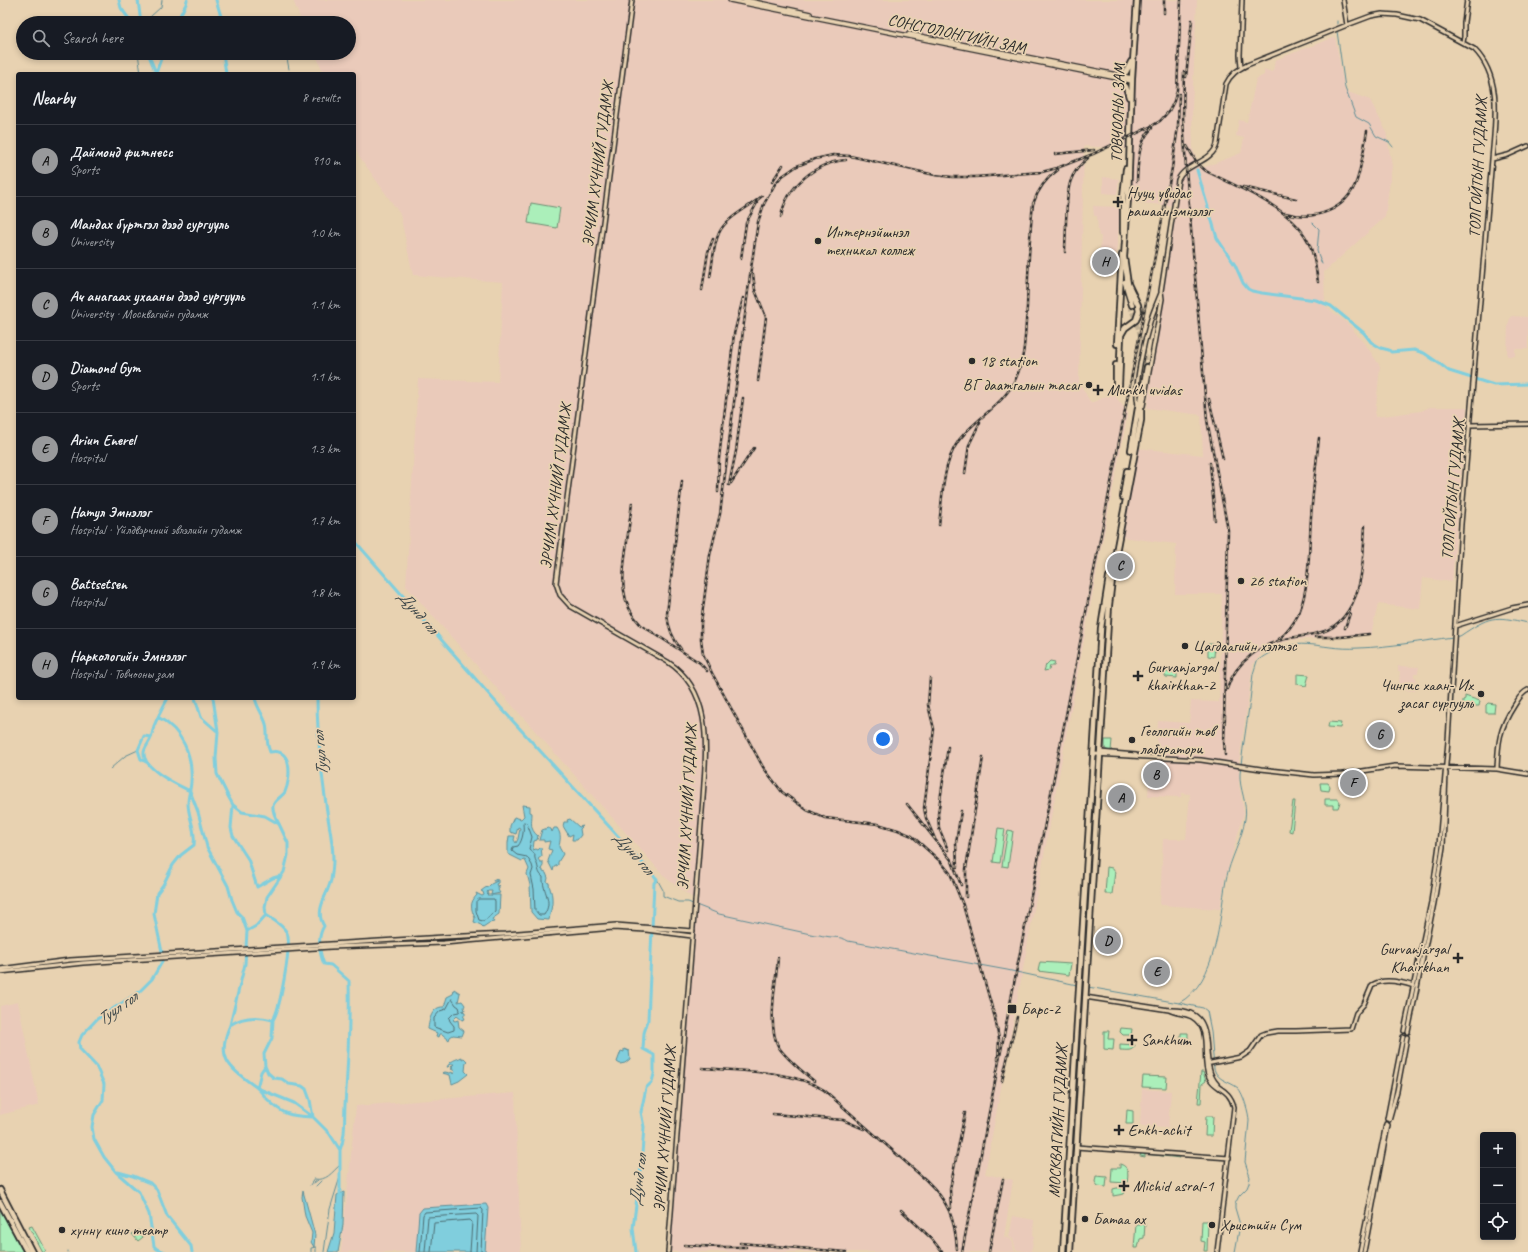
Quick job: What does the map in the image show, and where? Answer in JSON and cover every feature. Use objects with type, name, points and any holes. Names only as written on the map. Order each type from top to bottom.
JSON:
[{"type":"highway","name":"ТОВЧООНЫ ЗАМ","points":[[1135,0],[1128,198],[1124,257],[1128,284],[1138,305],[1139,312],[1136,320],[1125,328],[1121,335],[1117,387],[1116,371],[1131,80],[1130,62],[1135,0]]},
{"type":"highway","points":[[1129,97],[1124,84],[1119,78],[1126,72],[1130,62]]},
{"type":"highway","points":[[1121,273],[1125,293],[1131,306],[1126,289],[1124,276],[1125,270]]},
{"type":"highway","points":[[1108,597],[1146,368]]},
{"type":"highway","name":"МОСКВАГИЙН ГУДАМЖ","points":[[1063,1252],[1101,628],[1108,597]]},
{"type":"highway","name":"МОСКВАГИЙН ГУДАМЖ","points":[[1070,1252],[1108,628],[1108,597]]},
{"type":"highway","points":[[1101,628],[1108,628]]},
{"type":"highway","points":[[1098,686],[1102,688],[1104,687]]},
{"type":"highway","points":[[1097,693],[1100,691],[1104,694]]},
{"type":"highway","points":[[1092,780],[1095,777],[1098,780]]},
{"type":"highway","points":[[1086,875],[1092,875]]},
{"type":"highway","points":[[1072,1110],[1078,1110]]},
{"type":"highway","points":[[0,1190],[32,1252]]},
{"type":"highway","points":[[0,1202],[27,1252]]},
{"type":"highway","points":[[1065,1225],[1071,1226]]},
{"type":"main road","name":"ЭРЧИМ ХҮЧНИЙ ГУДАМЖ","points":[[632,0],[556,586],[560,595],[570,606],[675,667],[690,683],[698,697],[704,718],[705,761],[668,1252]]},
{"type":"main road","name":"СОНСГОЛОНГИЙН ЗАМ","points":[[730,0],[1131,80]]},
{"type":"main road","name":"СОНСГОЛОНГИЙН ЗАМ","points":[[745,0],[1119,78]]},
{"type":"main road","points":[[1241,68],[1242,0]]},
{"type":"main road","points":[[1343,0],[1347,25]]},
{"type":"main road","points":[[1462,42],[1464,37],[1464,22],[1467,0]]},
{"type":"main road","name":"ТОЛГОЙТЫН ГУДАМЖ","points":[[1140,409],[1158,323],[1161,291],[1178,180],[1186,169],[1192,167],[1214,151],[1217,144],[1226,84],[1231,76],[1241,68],[1347,25],[1377,15],[1397,15],[1420,20],[1474,49],[1482,57],[1493,83],[1496,106],[1474,384],[1461,524],[1445,768]]},
{"type":"main road","points":[[1492,159],[1508,156],[1528,146]]},
{"type":"main road","name":"ТОЛГОЙТЫН ГУДАМЖ","points":[[1140,409],[1137,400],[1138,380],[1150,321],[1161,291]]},
{"type":"main road","points":[[1153,313],[1155,317],[1159,316]]},
{"type":"main road","points":[[1150,321],[1155,319],[1158,323]]},
{"type":"main road","points":[[1470,426],[1528,424]]},
{"type":"main road","points":[[1455,626],[1512,608],[1528,605]]},
{"type":"main road","points":[[1497,769],[1498,743],[1505,720],[1520,696],[1528,690]]},
{"type":"main road","points":[[1094,753],[1209,761],[1298,774],[1343,774],[1392,766],[1497,769],[1528,774]]},
{"type":"main road","points":[[1445,768],[1446,780],[1442,848],[1434,903],[1406,1031],[1431,902],[1438,855],[1445,768]]},
{"type":"main road","points":[[0,972],[83,962],[169,955],[506,934],[591,926],[617,925],[661,930],[692,936]]},
{"type":"main road","points":[[331,946],[432,944],[613,928],[647,928]]},
{"type":"main road","points":[[661,930],[693,931]]},
{"type":"main road","points":[[444,937],[442,940],[444,943]]},
{"type":"main road","points":[[430,938],[432,940],[432,944]]},
{"type":"main road","points":[[0,969],[70,960],[159,956]]},
{"type":"main road","points":[[1209,1063],[1241,1057],[1250,1051],[1260,1035],[1266,1033],[1278,1031],[1351,1029],[1356,1013],[1364,1004],[1372,986],[1382,982],[1404,983],[1414,986]]},
{"type":"main road","points":[[1085,995],[1169,1010],[1190,1016],[1200,1024],[1205,1039],[1209,1063],[1209,1077],[1213,1083],[1220,1087],[1229,1096],[1234,1107],[1217,1252]]},
{"type":"main road","points":[[1388,1120],[1396,1091],[1405,1037]]},
{"type":"main road","points":[[1364,1252],[1387,1124]]},
{"type":"main road","points":[[1076,1147],[1229,1158]]},
{"type":"main road","points":[[1360,1252],[1372,1202]]},
{"type":"shaded area","points":[[293,0],[1197,0],[1192,107],[1193,150],[1200,169],[1241,153],[1244,138],[1236,136],[1239,120],[1247,122],[1256,79],[1264,75],[1264,70],[1270,72],[1273,71],[1275,60],[1335,37],[1345,91],[1370,100],[1386,131],[1392,166],[1385,217],[1324,272],[1325,306],[1348,324],[1368,348],[1380,366],[1375,417],[1421,411],[1430,407],[1467,407],[1452,582],[1423,578],[1420,609],[1378,604],[1371,635],[1291,640],[1266,648],[1253,664],[1239,762],[1239,784],[1244,813],[1225,879],[1220,909],[1160,905],[1163,839],[1186,839],[1190,794],[1182,793],[1181,797],[1148,796],[1150,762],[1156,762],[1158,721],[1189,723],[1191,701],[1219,702],[1222,594],[1175,594],[1176,544],[1121,537],[1137,448],[1203,455],[1201,415],[1147,408],[1175,206],[1130,202],[1132,149],[1084,146],[1079,382],[1091,403],[1113,393],[1128,413],[1101,548],[985,1174],[1013,1180],[1004,1237],[1011,1239],[1014,1251],[1020,1252],[669,1252],[698,902],[666,878],[406,586],[418,379],[498,382],[503,282],[413,275],[400,214],[359,156],[356,149],[356,72],[323,72],[318,60],[356,60],[356,16],[299,16]]},
{"type":"shaded area","points":[[1103,177],[1119,179],[1117,194],[1103,193]]},
{"type":"shaded area","points":[[1093,206],[1120,207],[1117,253],[1100,252],[1101,236],[1099,236],[1097,216],[1094,216]]},
{"type":"shaded area","points":[[1511,316],[1528,317],[1528,349],[1515,349],[1515,356],[1507,356],[1508,324]]},
{"type":"shaded area","points":[[1398,666],[1419,667],[1418,673],[1414,673],[1416,681],[1414,681],[1414,685],[1417,685],[1416,691],[1397,690],[1400,671],[1398,671]]},
{"type":"shaded area","points":[[18,1002],[39,1105],[0,1115],[0,1006]]},
{"type":"shaded area","points":[[1142,1089],[1171,1091],[1168,1128],[1140,1126]]},
{"type":"shaded area","points":[[515,1093],[521,1252],[341,1252],[356,1106]]},
{"type":"shaded area","points":[[1013,1216],[1034,1220],[1034,1235],[1031,1252],[1016,1250],[1013,1239],[1009,1237]]},
{"type":"green space","points":[[531,203],[560,208],[557,228],[528,223]]},
{"type":"green space","points":[[1104,633],[1105,653],[1101,685],[1101,663]]},
{"type":"green space","points":[[1208,644],[1215,644],[1214,657],[1208,656]]},
{"type":"green space","points":[[1050,661],[1055,662],[1054,666],[1050,666],[1049,670],[1044,671],[1046,665]]},
{"type":"green space","points":[[1163,672],[1177,672],[1177,678],[1166,677]]},
{"type":"green space","points":[[1297,674],[1309,675],[1306,686],[1297,684]]},
{"type":"green space","points":[[1101,693],[1101,713],[1097,749],[1097,727]]},
{"type":"green space","points":[[1465,696],[1480,701],[1479,706],[1463,706]]},
{"type":"green space","points":[[1488,703],[1495,704],[1494,713],[1486,713],[1486,705]]},
{"type":"green space","points":[[1329,722],[1341,723],[1340,728],[1328,727]]},
{"type":"green space","points":[[1378,722],[1385,723],[1384,732],[1377,731]]},
{"type":"green space","points":[[1105,740],[1112,740],[1111,751],[1106,750]]},
{"type":"green space","points":[[1095,778],[1096,798],[1090,873],[1089,872]]},
{"type":"green space","points":[[1320,783],[1328,783],[1330,786],[1329,791],[1321,790]]},
{"type":"green space","points":[[1325,799],[1338,799],[1340,802],[1338,808],[1333,808],[1333,805],[1325,805]]},
{"type":"green space","points":[[1293,801],[1295,801],[1292,832],[1289,831]]},
{"type":"green space","points":[[998,828],[1005,829],[1000,863],[993,862]]},
{"type":"green space","points":[[1008,830],[1013,831],[1008,867],[1002,866]]},
{"type":"green space","points":[[1107,867],[1112,868],[1115,872],[1112,894],[1105,894]]},
{"type":"green space","points":[[1089,877],[1084,980],[1082,980]]},
{"type":"green space","points":[[1040,962],[1071,964],[1069,975],[1038,971]]},
{"type":"green space","points":[[1082,1000],[1082,1015],[1076,1108],[1075,1087]]},
{"type":"green space","points":[[1121,1028],[1132,1029],[1131,1035],[1123,1035],[1120,1032]]},
{"type":"green space","points":[[1104,1031],[1109,1031],[1108,1039],[1114,1039],[1113,1050],[1104,1049]]},
{"type":"green space","points":[[1181,1033],[1188,1033],[1188,1043],[1181,1043]]},
{"type":"green space","points":[[1120,1044],[1135,1045],[1131,1050],[1120,1050]]},
{"type":"green space","points":[[1201,1072],[1203,1072],[1206,1081],[1202,1084],[1201,1103],[1198,1103]]},
{"type":"green space","points":[[1143,1076],[1167,1077],[1166,1088],[1142,1087]]},
{"type":"green space","points":[[1127,1110],[1133,1111],[1133,1124],[1126,1124]]},
{"type":"green space","points":[[1075,1112],[1076,1134],[1071,1205],[1068,1223],[1072,1133]]},
{"type":"green space","points":[[1206,1116],[1213,1116],[1212,1136],[1205,1136]]},
{"type":"green space","points":[[1141,1153],[1179,1156],[1180,1158],[1145,1154],[1145,1157],[1140,1156]]},
{"type":"green space","points":[[1120,1164],[1127,1169],[1127,1183],[1111,1182],[1112,1168],[1120,1168]]},
{"type":"green space","points":[[1096,1176],[1107,1177],[1106,1187],[1098,1186],[1095,1182]]},
{"type":"green space","points":[[1126,1188],[1124,1194],[1113,1196],[1113,1189]]},
{"type":"green space","points":[[0,1194],[31,1252],[0,1252]]},
{"type":"green space","points":[[1202,1221],[1208,1221],[1207,1251],[1204,1251],[1205,1242],[1201,1241]]},
{"type":"green space","points":[[1136,1224],[1145,1224],[1144,1238],[1140,1239],[1138,1248],[1134,1248]]},
{"type":"green space","points":[[32,1226],[45,1250],[42,1252],[29,1227]]},
{"type":"green space","points":[[138,1230],[143,1237],[138,1241],[132,1234]]},
{"type":"water","points":[[522,805],[530,806],[530,812],[532,813],[532,828],[538,836],[537,840],[534,841],[533,850],[538,850],[541,847],[542,856],[538,859],[540,862],[543,862],[541,869],[546,873],[548,878],[547,882],[549,883],[552,895],[549,920],[537,919],[531,912],[530,885],[527,874],[529,869],[525,860],[522,861],[508,854],[509,836],[515,836],[514,840],[516,843],[520,828],[518,827],[516,834],[510,832],[510,826],[514,817],[521,819],[524,816]]},
{"type":"water","points":[[570,819],[579,827],[583,826],[580,829],[581,835],[577,840],[572,840],[573,834],[569,836],[563,826],[564,822],[568,822],[567,820]]},
{"type":"water","points":[[548,828],[551,829],[552,832],[554,828],[557,828],[559,831],[559,847],[563,854],[558,862],[558,865],[554,867],[553,871],[548,861],[552,850],[548,849],[550,841],[544,842],[544,840],[539,840],[542,830]]},
{"type":"water","points":[[494,879],[498,880],[498,883],[496,884],[497,886],[500,885],[497,888],[500,887],[498,890],[500,893],[491,895],[500,895],[499,914],[492,919],[494,922],[483,927],[474,922],[475,918],[472,903],[477,895],[476,893],[482,896],[484,895],[481,891],[497,881],[493,881]],"holes":[[[492,891],[491,895],[487,895],[487,892]]]},
{"type":"water","points":[[454,989],[460,993],[458,1002],[462,1001],[465,1005],[465,1010],[462,1011],[465,1012],[465,1015],[463,1015],[465,1019],[462,1020],[457,1016],[453,1020],[458,1020],[459,1027],[464,1031],[462,1036],[453,1035],[449,1040],[442,1034],[440,1034],[439,1037],[436,1036],[437,1033],[428,1029],[432,1014],[440,1007],[444,1007],[447,997],[453,994]]},
{"type":"water","points":[[624,1049],[629,1051],[630,1059],[625,1063],[620,1064],[617,1062],[621,1051],[624,1052]]},
{"type":"water","points":[[462,1057],[462,1059],[464,1058],[467,1061],[465,1071],[468,1074],[452,1084],[450,1075],[442,1073],[452,1072],[453,1074],[455,1071],[451,1069],[453,1068],[451,1067],[454,1064],[447,1067],[455,1060]]},
{"type":"water","points":[[303,1191],[315,1235],[314,1247],[311,1242],[312,1233],[305,1216],[302,1197]]},
{"type":"water","points":[[344,1192],[343,1225],[338,1252],[328,1252],[334,1233],[337,1195]]},
{"type":"water","points":[[486,1204],[488,1208],[485,1252],[416,1252],[419,1213],[423,1208]]},
{"type":"waterway","points":[[119,0],[121,8],[127,16]]},
{"type":"waterway","points":[[138,0],[140,16]]},
{"type":"waterway","points":[[151,16],[161,7],[162,0]]},
{"type":"waterway","name":"Туул гол","points":[[180,16],[187,0]]},
{"type":"waterway","name":"Туул гол","points":[[216,0],[221,16]]},
{"type":"waterway","points":[[1337,31],[1345,88],[1356,117],[1369,124],[1376,136],[1389,142],[1393,147]]},
{"type":"waterway","points":[[139,60],[141,72]]},
{"type":"waterway","points":[[151,60],[156,72]]},
{"type":"waterway","name":"Туул гол","points":[[156,72],[161,60]]},
{"type":"waterway","name":"Туул гол","points":[[224,60],[226,72]]},
{"type":"waterway","points":[[287,60],[289,69]]},
{"type":"waterway","points":[[1197,170],[1217,238],[1235,265],[1243,283],[1248,289],[1262,293],[1316,300],[1331,306],[1364,333],[1371,342],[1391,352],[1414,350],[1424,353],[1449,371],[1494,385],[1528,384]]},
{"type":"waterway","points":[[1313,223],[1319,229],[1317,251],[1322,264]]},
{"type":"waterway","name":"Дунд гол","points":[[356,542],[501,708],[657,879],[654,883],[648,1020],[644,1033],[643,1049],[654,1055],[654,1074],[652,1082],[646,1088],[641,1112],[644,1127],[641,1167],[633,1228],[636,1252]]},
{"type":"waterway","points":[[1456,636],[1460,636],[1478,624],[1492,619],[1499,618],[1528,623]]},
{"type":"waterway","points":[[1088,987],[1179,1003],[1192,993],[1202,980],[1209,965],[1214,948],[1226,880],[1245,819],[1246,813],[1240,774],[1253,674],[1257,661],[1271,652],[1296,644],[1359,648],[1453,637]]},
{"type":"waterway","name":"Туул гол","points":[[167,700],[157,719],[151,738],[144,752],[145,758],[149,764],[162,776],[190,791],[198,812],[207,847],[228,886],[237,912],[242,917],[247,931],[245,964],[230,1025]]},
{"type":"waterway","name":"Туул гол","points":[[196,700],[201,717],[218,732]]},
{"type":"waterway","name":"Туул гол","points":[[213,700],[218,732],[216,758],[217,774],[228,796],[233,805],[242,812],[265,816],[279,824],[288,843],[288,855],[284,872],[267,897],[265,907],[266,915],[283,928],[287,933],[288,940],[287,963],[276,1014],[273,1020],[262,1018],[245,1018],[230,1025],[224,1046],[225,1055],[232,1068],[257,1088],[277,1108],[287,1114],[313,1117],[329,1133],[340,1150],[340,1197]]},
{"type":"waterway","name":"Туул гол","points":[[256,700],[266,724],[270,752],[283,754],[288,765],[289,772],[285,792],[273,806],[274,813],[279,824]]},
{"type":"waterway","name":"Туул гол","points":[[317,700],[324,791],[333,859],[331,880],[322,903],[320,914],[324,926],[320,935],[320,950],[324,964],[331,965],[349,981],[344,1128],[340,1150]]},
{"type":"waterway","name":"Туул гол","points":[[158,717],[166,722],[180,736],[188,753],[191,771],[188,808],[194,833],[194,845],[181,855],[173,865],[163,885],[157,893],[154,914],[162,952],[162,962],[152,979],[139,992],[97,1019],[82,1035],[79,1042],[80,1049],[96,1066],[104,1084],[103,1100],[94,1115],[92,1127],[94,1139],[104,1157],[116,1172],[139,1192],[149,1214],[154,1246],[165,1252]]},
{"type":"waterway","points":[[146,762],[141,759],[138,750],[144,736],[151,737]]},
{"type":"waterway","points":[[110,769],[125,756],[138,750]]},
{"type":"waterway","points":[[233,805],[231,828],[233,836],[248,859],[257,887],[273,878],[280,876]]},
{"type":"waterway","points":[[657,879],[663,890],[663,896],[678,902],[688,902],[693,904]]},
{"type":"waterway","points":[[696,905],[719,914],[815,935],[840,938],[848,941],[1007,970],[1077,985]]},
{"type":"waterway","name":"Туул гол","points":[[247,931],[256,926],[266,915]]},
{"type":"waterway","points":[[1179,1003],[1203,1008],[1207,1011],[1211,1031],[1214,1069],[1218,1076],[1238,1088],[1244,1099],[1248,1113],[1249,1121],[1245,1162],[1250,1177],[1247,1188],[1239,1196],[1235,1204],[1240,1225],[1235,1252]]},
{"type":"waterway","name":"Туул гол","points":[[273,1020],[272,1038],[264,1054],[265,1066],[268,1073],[274,1078],[282,1079],[289,1084],[302,1086],[306,1089],[310,1100],[313,1117]]},
{"type":"waterway","points":[[265,1066],[261,1072],[257,1088],[294,1103],[313,1117]]},
{"type":"waterway","points":[[310,1185],[314,1179],[326,1178],[340,1165]]},
{"type":"waterway","points":[[118,1172],[150,1183],[157,1190],[167,1216],[191,1246],[192,1252]]},
{"type":"waterway","points":[[324,1252],[330,1209],[340,1177]]},
{"type":"waterway","points":[[314,1183],[318,1180]]},
{"type":"waterway","points":[[316,1186],[321,1181]]},
{"type":"waterway","points":[[311,1252],[311,1248],[316,1247],[316,1252]]},
{"type":"tunnel","points":[[1130,306],[1142,344],[1145,368]]},
{"type":"railway","points":[[1164,0],[1164,13]]},
{"type":"railway","points":[[998,1060],[999,1039],[995,1018],[963,905],[950,873],[941,862],[912,836],[878,824],[825,818],[807,810],[782,792],[763,767],[703,654],[701,623],[710,555],[720,514],[758,222],[764,204],[775,184],[781,177],[797,166],[815,159],[833,155],[850,156],[935,175],[952,177],[975,177],[1042,172],[1057,168],[1093,154],[1150,127],[1160,121],[1169,111],[1177,90],[1181,0]]},
{"type":"railway","points":[[1186,77],[1192,20]]},
{"type":"railway","points":[[1184,72],[1183,117],[1186,169],[1207,420],[1228,530],[1224,721]]},
{"type":"railway","points":[[962,1252],[1172,168],[1178,126],[1179,94]]},
{"type":"railway","points":[[1137,181],[1138,160],[1141,146],[1152,128]]},
{"type":"railway","points":[[1285,213],[1307,216],[1318,214],[1328,211],[1345,199],[1352,191],[1357,180],[1362,162],[1367,131]]},
{"type":"railway","points":[[1187,146],[1197,163],[1206,171],[1250,192],[1280,210],[1292,221],[1303,233],[1310,246],[1318,282]]},
{"type":"railway","points":[[1055,154],[1094,150]]},
{"type":"railway","points":[[1065,252],[1069,186],[1075,172],[1088,158]]},
{"type":"railway","points":[[781,217],[789,195],[804,178],[824,165],[846,160]]},
{"type":"railway","points":[[772,182],[783,165]]},
{"type":"railway","points":[[939,525],[945,476],[957,442],[972,426],[1000,401],[1012,386],[1019,370],[1022,361],[1025,334],[1033,204],[1042,185],[1058,170]]},
{"type":"railway","points":[[1243,187],[1296,199]]},
{"type":"railway","points":[[710,277],[715,243],[722,227],[732,217],[762,196]]},
{"type":"railway","points":[[741,259],[746,223],[757,203]]},
{"type":"railway","points":[[702,290],[708,252],[713,239]]},
{"type":"railway","points":[[753,274],[755,290],[766,317],[758,381]]},
{"type":"railway","points":[[718,492],[719,458],[734,334],[743,298]]},
{"type":"railway","points":[[729,485],[736,451],[743,398]]},
{"type":"railway","points":[[1209,399],[1223,459]]},
{"type":"railway","points":[[965,473],[969,445],[980,422]]},
{"type":"railway","points":[[1279,639],[1293,624],[1303,602],[1307,578],[1311,517],[1319,438]]},
{"type":"railway","points":[[731,483],[754,448]]},
{"type":"railway","points":[[1210,463],[1215,520]]},
{"type":"railway","points":[[681,649],[671,632],[667,614],[682,481]]},
{"type":"railway","points":[[632,503],[623,580],[629,608],[641,625],[700,663],[707,671]]},
{"type":"railway","points":[[1227,689],[1236,670],[1243,662],[1260,649],[1269,644],[1290,638],[1322,632],[1336,625],[1342,619],[1353,602],[1360,581],[1365,526]]},
{"type":"railway","points":[[1345,628],[1350,613]]},
{"type":"railway","points":[[1315,637],[1341,637],[1369,634]]},
{"type":"railway","points":[[930,678],[928,705],[934,729],[924,808],[926,818],[935,839]]},
{"type":"railway","points":[[1225,715],[1225,755]]},
{"type":"railway","points":[[948,747],[938,814],[939,828],[948,850]]},
{"type":"railway","points":[[966,897],[966,869],[983,757]]},
{"type":"railway","points":[[907,804],[952,861],[961,885]]},
{"type":"railway","points":[[957,867],[956,843],[961,811]]},
{"type":"railway","points":[[778,958],[773,1005],[776,1040],[780,1049],[787,1058],[814,1081]]},
{"type":"railway","points":[[1002,1081],[1017,1017]]},
{"type":"railway","points":[[702,1068],[781,1075],[811,1083],[824,1090],[926,1180],[940,1195],[952,1219],[957,1249]]},
{"type":"railway","points":[[951,1208],[950,1189],[965,1113]]},
{"type":"railway","points":[[773,1114],[843,1120],[864,1129]]},
{"type":"railway","points":[[989,1252],[1003,1179]]},
{"type":"railway","points":[[901,1210],[932,1239],[942,1252]]},
{"type":"railway","points":[[740,1243],[846,1252]]},
{"type":"railway","points":[[684,1245],[746,1247]]},
{"type":"place","name":"Нууц увидас рашаан эмнэлэг","points":[[1118,202]]},
{"type":"place","name":"Интернэйшнэл техникал коллеж","points":[[818,241]]},
{"type":"place","name":"Наркологийн Эмнэлэг","points":[[1105,262]]},
{"type":"place","name":"18 station","points":[[972,361]]},
{"type":"place","name":"ВГ даатгалын тасаг","points":[[1089,385]]},
{"type":"place","name":"Munkh uvidas","points":[[1098,390]]},
{"type":"place","name":"Ач анагаах ухааны дээд сургууль","points":[[1120,566]]},
{"type":"place","name":"26 station","points":[[1241,581]]},
{"type":"place","name":"Цагдаагийн хэлтэс","points":[[1185,646]]},
{"type":"place","name":"Gurvanjargal khairkhan-2","points":[[1138,676]]},
{"type":"place","name":"Чингис хаан- Их засаг сургууль","points":[[1481,694]]},
{"type":"place","name":"Battsetsen","points":[[1380,735]]},
{"type":"place","name":"Геологийн төв лаборатори","points":[[1132,740]]},
{"type":"place","name":"Мандах бүртгэл дээд сургууль","points":[[1156,775]]},
{"type":"place","name":"Натул Эмнэлэг","points":[[1353,783]]},
{"type":"place","name":"Даймонд фитнесс","points":[[1121,798]]},
{"type":"place","name":"Diamond Gym","points":[[1108,941]]},
{"type":"place","name":"Gurvanjargal Khairkhan","points":[[1458,958]]},
{"type":"place","name":"Ariun Enerel","points":[[1157,972]]},
{"type":"place","name":"Барс-2","points":[[1012,1009]]},
{"type":"place","name":"Sankhum","points":[[1132,1040]]},
{"type":"place","name":"Enkh-achit","points":[[1119,1130]]},
{"type":"place","name":"Michid asral-1","points":[[1124,1186]]},
{"type":"place","name":"Батаа ах","points":[[1085,1219]]},
{"type":"place","name":"Христийн Сүм","points":[[1212,1225]]},
{"type":"place","name":"хүннү кино театр","points":[[62,1230]]}]
